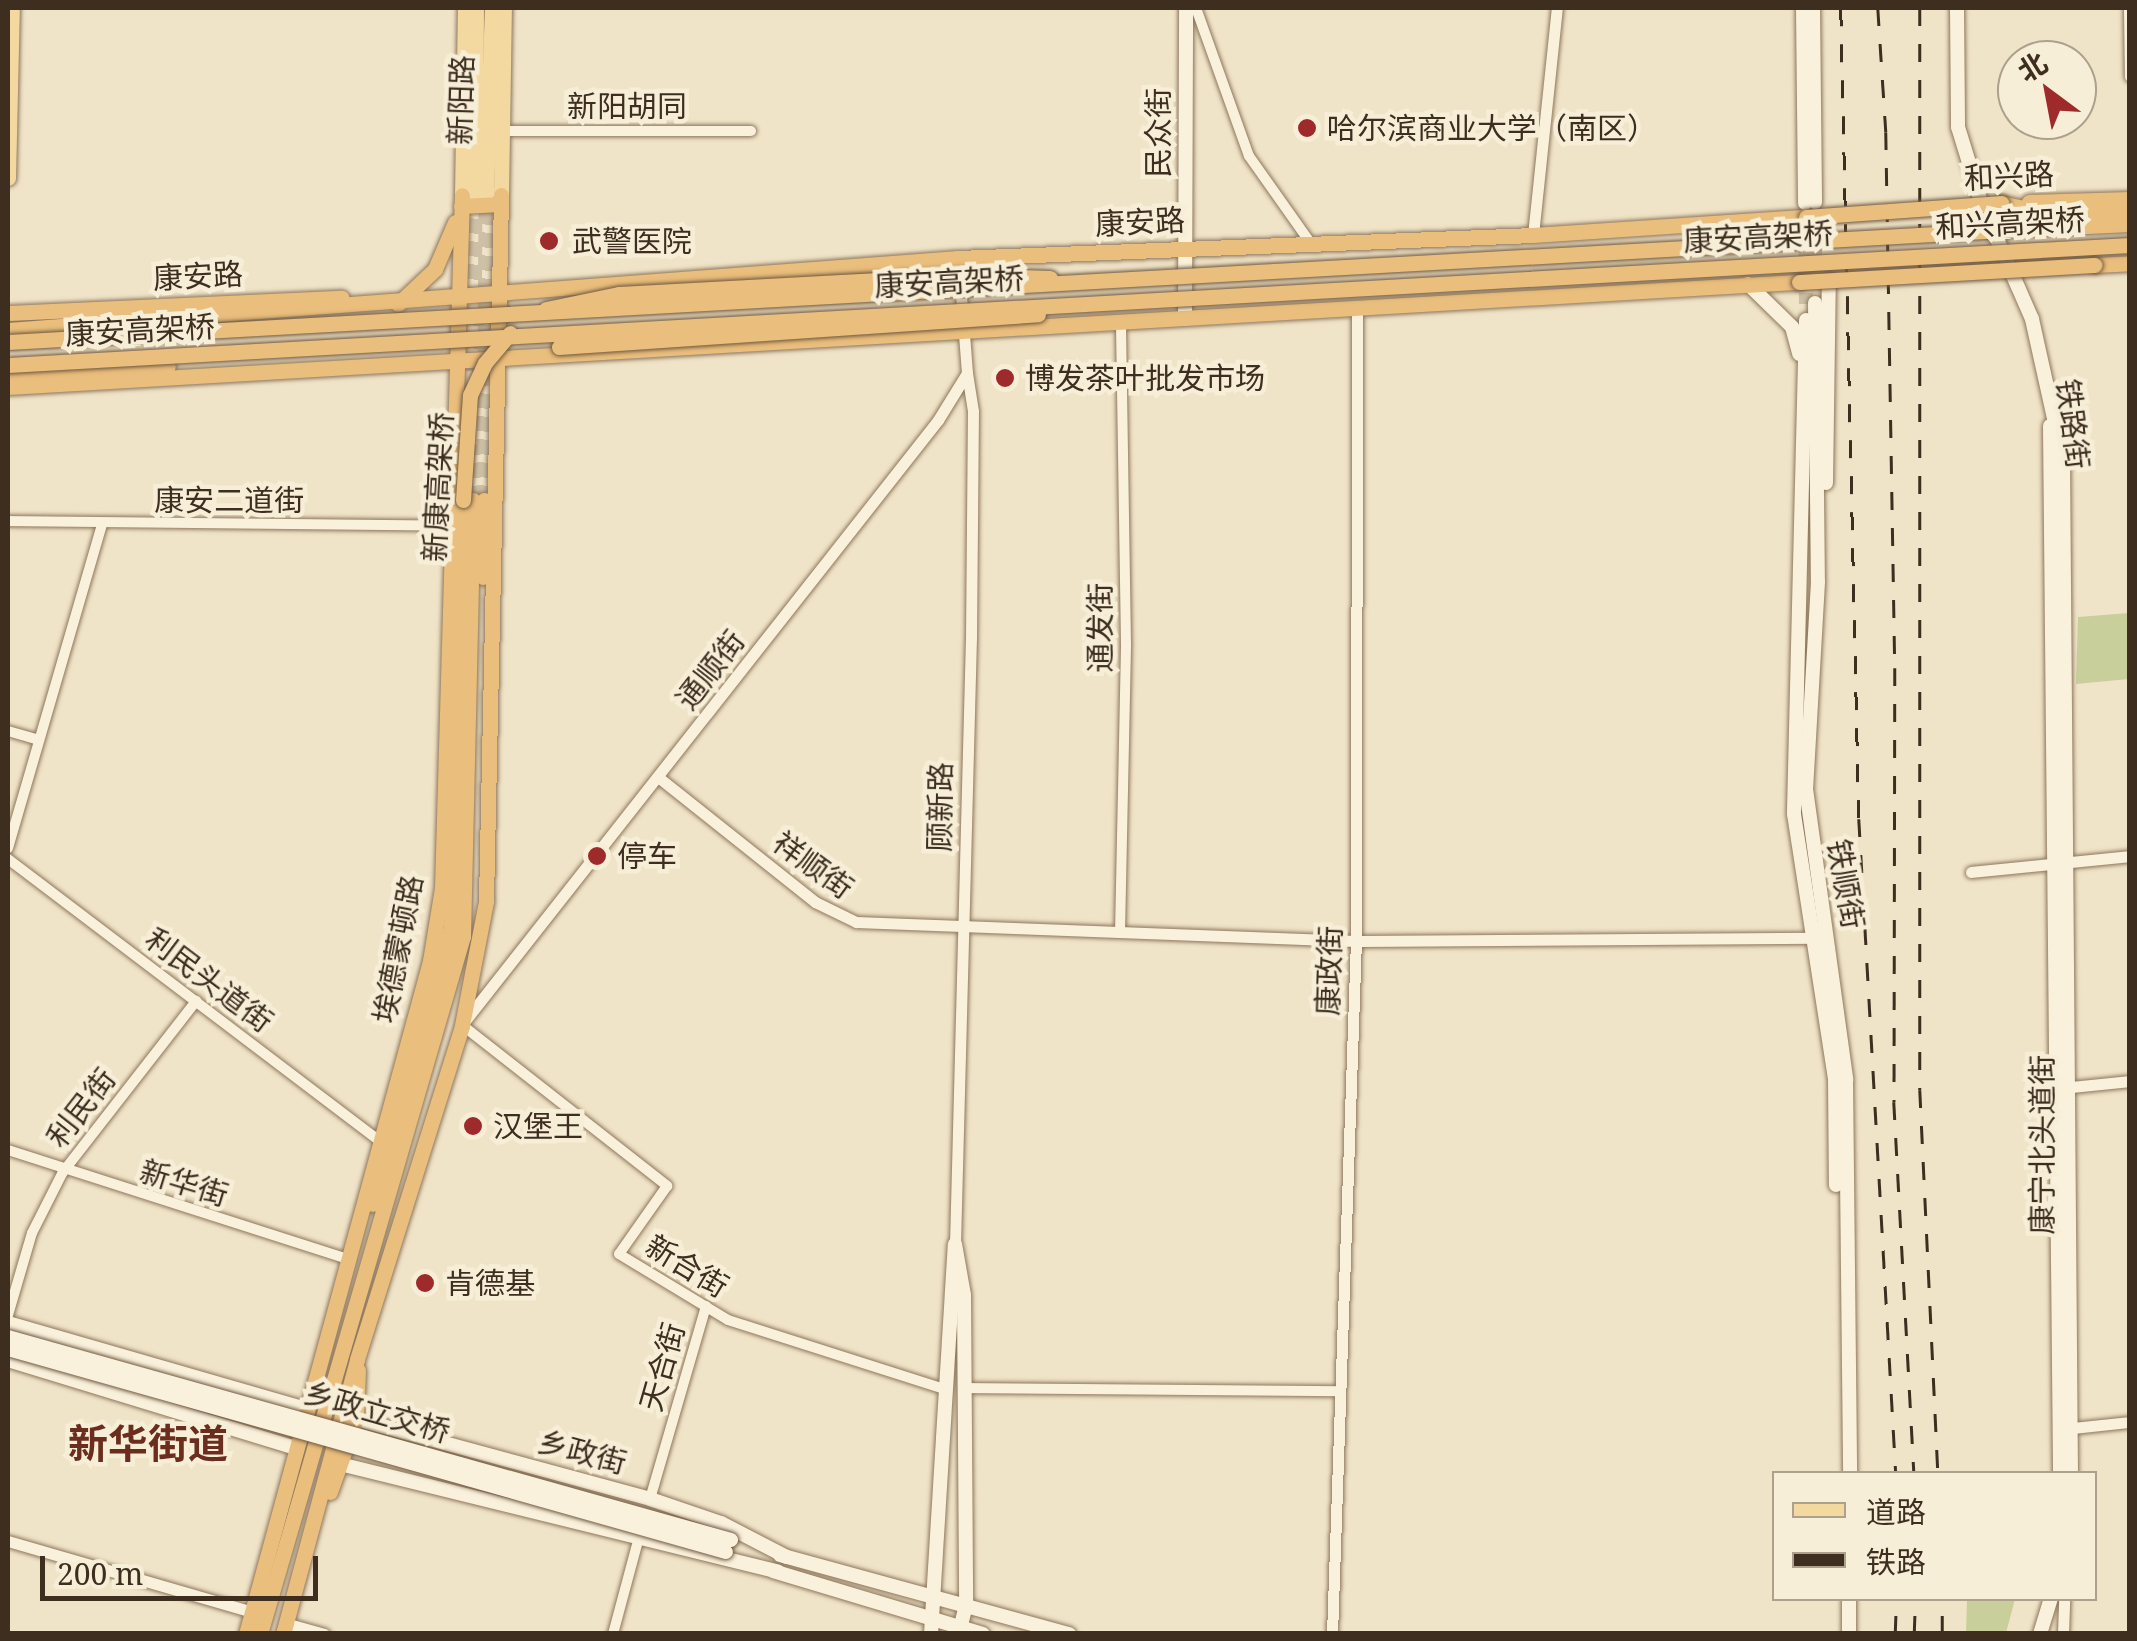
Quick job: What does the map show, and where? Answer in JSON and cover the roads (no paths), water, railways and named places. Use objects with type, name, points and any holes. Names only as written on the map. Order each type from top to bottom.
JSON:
[{"type":"highway","name":"埃德蒙顿路","points":[[283,1630],[317,1518],[356,1359],[462,1025],[488,881],[500,295],[478,198]]},
{"type":"highway","name":"埃德蒙顿路","points":[[352,1261],[380,1141],[430,961],[442,888],[454,299],[478,198]]},
{"type":"highway","points":[[394,304],[438,263],[478,198]]},
{"type":"highway","name":"和兴路","points":[[1892,211],[2130,199]]},
{"type":"highway","points":[[2001,203],[2079,214],[2130,211]]},
{"type":"highway","name":"康安路","points":[[8,330],[394,304],[958,258],[1534,236],[1809,207],[1892,211]]},
{"type":"highway","name":"和兴高架桥","points":[[1893,236],[2130,224]]},
{"type":"highway","name":"康安高架桥","points":[[8,365],[1239,284],[1893,236]]},
{"type":"highway","name":"和兴高架桥","points":[[1893,256],[2130,245]]},
{"type":"highway","points":[[1940,254],[2096,264]]},
{"type":"highway","name":"康安高架桥","points":[[8,342],[1893,256]]},
{"type":"highway","points":[[8,387],[441,358],[501,358],[2130,263]]},
{"type":"highway","name":"新康高架桥","points":[[352,1261],[452,927],[464,425],[470,395],[493,351],[538,313],[584,296],[965,275],[1239,284]]},
{"type":"highway","points":[[501,358],[559,347],[962,324],[1239,284]]},
{"type":"highway","name":"康安路","points":[[8,313],[332,298],[394,304]]},
{"type":"highway","points":[[8,374],[398,352],[441,358]]},
{"type":"highway","name":"埃德蒙顿路","points":[[246,1634],[258,1625],[314,1412],[464,936],[478,500],[479,926]]},
{"type":"highway","points":[[314,1412],[352,1261]]},
{"type":"highway","points":[[317,1518],[344,1465],[356,1419],[356,1359]]},
{"type":"highway","name":"埃德蒙顿路","points":[[258,1625],[296,1448],[314,1412]]},
{"type":"main road","points":[[8,178],[12,8]]},
{"type":"main road","points":[[464,8],[478,198]]},
{"type":"main road","name":"新阳路","points":[[476,8],[478,198]]},
{"type":"main road","name":"新阳路","points":[[478,198],[492,8]]},
{"type":"main road","points":[[478,198],[503,131],[504,8]]},
{"type":"main road","name":"民众街","points":[[1185,319],[1186,8]]},
{"type":"main road","points":[[1803,8],[1809,207]]},
{"type":"main road","points":[[1809,207],[1813,8]]},
{"type":"main road","name":"铁路街","points":[[1947,8],[1953,140],[1968,190],[2022,312],[2051,432],[2060,863]]},
{"type":"main road","name":"铁路街","points":[[1957,8],[1958,127],[2032,319],[2060,431],[2060,863]]},
{"type":"main road","points":[[1811,582],[1825,556],[1829,280]]},
{"type":"main road","points":[[1748,284],[1792,327],[1798,343],[1798,559],[1811,582]]},
{"type":"main road","name":"铁顺街","points":[[1810,304],[1807,817],[1846,1079],[1850,1471]]},
{"type":"main road","name":"铁顺街","points":[[1811,582],[1794,814],[1835,1080],[1842,1471]]},
{"type":"main road","name":"康宁北头道街","points":[[2060,863],[2066,1429]]},
{"type":"main road","name":"顾新路","points":[[955,1244],[964,1294],[966,1606],[960,1631]]},
{"type":"main road","name":"顾新路","points":[[932,1628],[938,1599],[944,1389],[955,1244]]},
{"type":"main road","points":[[8,1323],[314,1412]]},
{"type":"main road","name":"乡政立交桥","points":[[8,1336],[728,1546]]},
{"type":"main road","name":"乡政立交桥","points":[[8,1349],[728,1546]]},
{"type":"main road","points":[[8,1360],[296,1448]]},
{"type":"main road","name":"乡政街","points":[[356,1419],[650,1499],[721,1523],[786,1557]]},
{"type":"main road","points":[[2060,1471],[2066,1429]]},
{"type":"main road","points":[[2066,1429],[2071,1471]]},
{"type":"main road","points":[[344,1465],[638,1541],[778,1572]]},
{"type":"main road","points":[[728,1546],[778,1572],[932,1628],[983,1634]]},
{"type":"main road","name":"乡政街","points":[[728,1546],[786,1557],[1068,1634]]},
{"type":"main road","points":[[1849,1601],[1849,1634]]},
{"type":"main road","points":[[1858,1601],[1858,1634]]},
{"type":"main road","points":[[2032,1634],[2042,1601]]},
{"type":"main road","points":[[2040,1634],[2050,1601]]},
{"type":"street","points":[[1196,8],[1249,156],[1312,245]]},
{"type":"street","points":[[1534,236],[1556,8]]},
{"type":"street","points":[[2129,8],[2130,76]]},
{"type":"street","name":"新阳胡同","points":[[503,131],[750,131]]},
{"type":"street","points":[[958,258],[966,373]]},
{"type":"street","name":"康政街","points":[[1332,1634],[1356,942],[1357,309]]},
{"type":"street","name":"通发街","points":[[1120,933],[1126,644],[1121,323]]},
{"type":"street","name":"通顺街","points":[[462,1025],[938,420],[966,373]]},
{"type":"street","name":"顾新路","points":[[955,1244],[965,926],[973,411],[966,373]]},
{"type":"street","name":"康安二道街","points":[[8,521],[451,526]]},
{"type":"street","points":[[8,848],[102,525]]},
{"type":"street","points":[[8,731],[39,740]]},
{"type":"street","name":"祥顺街","points":[[658,776],[840,918],[1356,942],[1816,938]]},
{"type":"street","points":[[1971,872],[2130,856]]},
{"type":"street","name":"利民头道街","points":[[8,859],[380,1141]]},
{"type":"street","name":"利民街","points":[[8,1314],[32,1233],[63,1172],[196,1001]]},
{"type":"street","name":"新合街","points":[[462,1025],[667,1186],[618,1254],[728,1320],[944,1389]]},
{"type":"street","points":[[2063,1088],[2130,1081]]},
{"type":"street","name":"新华街","points":[[8,1150],[63,1172],[352,1261]]},
{"type":"street","name":"天合街","points":[[650,1499],[706,1306]]},
{"type":"street","points":[[963,1388],[1339,1391]]},
{"type":"street","points":[[2066,1429],[2130,1422]]},
{"type":"street","points":[[8,1540],[258,1625]]},
{"type":"street","points":[[613,1634],[638,1541]]},
{"type":"street","points":[[2064,1601],[2064,1634]]},
{"type":"street","points":[[283,1630],[324,1634]]},
{"type":"tunnel","points":[[474,371],[475,195]]},
{"type":"tunnel","points":[[484,500],[486,195]]},
{"type":"tunnel","points":[[1815,208],[1815,272]]},
{"type":"tunnel","points":[[1805,209],[1806,304]]},
{"type":"tunnel","points":[[473,444],[473,500]]},
{"type":"railway","points":[[1841,8],[1859,819],[1896,1471]]},
{"type":"railway","points":[[1878,8],[1886,132],[1895,668],[1894,1102],[1914,1471]]},
{"type":"railway","points":[[1920,8],[1920,1090],[1938,1471]]},
{"type":"railway","points":[[1895,1634],[1896,1601]]},
{"type":"railway","points":[[1914,1634],[1915,1601]]},
{"type":"railway","points":[[1942,1601],[1942,1634]]},
{"type":"place","name":"哈尔滨商业大学（南区）","points":[[1307,128]]},
{"type":"place","name":"武警医院","points":[[549,241]]},
{"type":"place","name":"博发茶叶批发市场","points":[[1005,378]]},
{"type":"place","name":"停车","points":[[597,856]]},
{"type":"place","name":"汉堡王","points":[[473,1126]]},
{"type":"place","name":"肯德基","points":[[425,1283]]},
{"type":"district","name":"新华街道","points":[[148,1443]]}]
